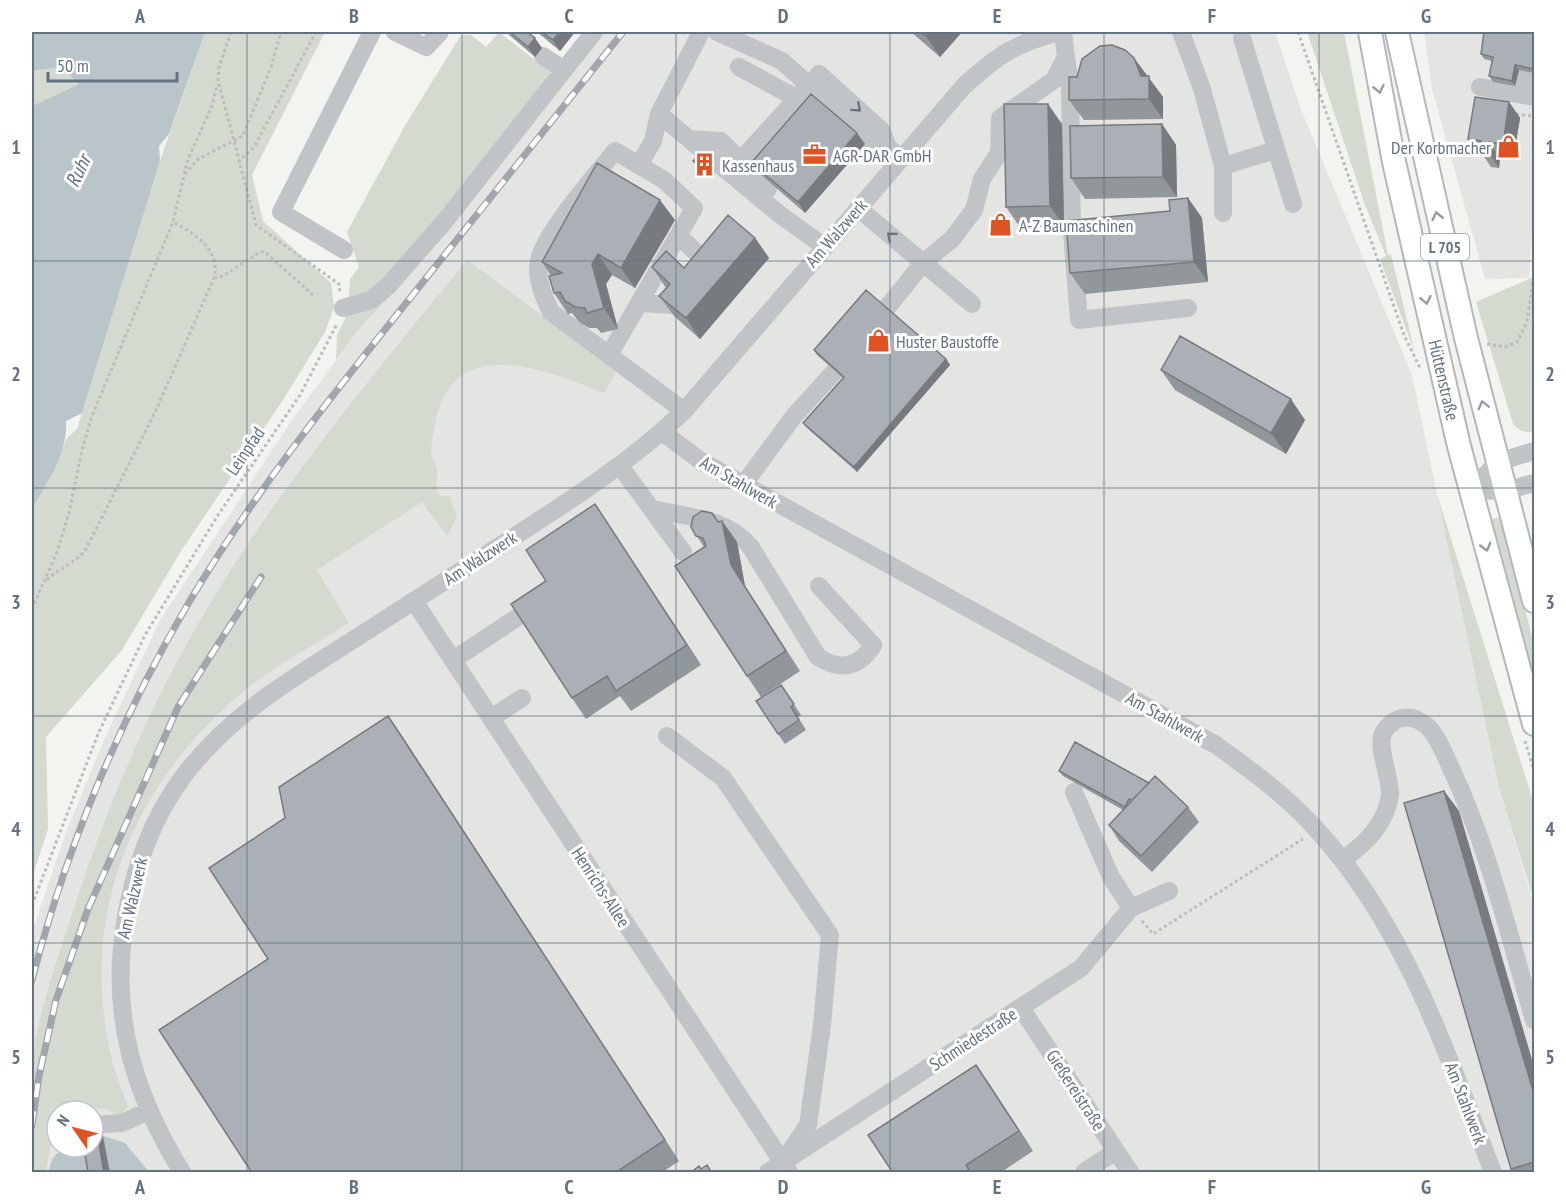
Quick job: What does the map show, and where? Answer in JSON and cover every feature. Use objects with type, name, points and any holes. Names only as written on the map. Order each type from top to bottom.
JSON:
[{"type":"main road","name":"Hüttenstraße","points":[[1370,32],[1394,162],[1471,490],[1534,724]]},
{"type":"main road","name":"Hüttenstraße","points":[[1397,32],[1466,338],[1534,601]]},
{"type":"street","points":[[344,250],[281,212],[372,32]]},
{"type":"street","points":[[395,32],[426,47],[440,32]]},
{"type":"street","points":[[342,308],[371,300],[388,286],[445,221],[594,32]]},
{"type":"street","points":[[639,165],[653,141],[659,114],[701,32]]},
{"type":"street","points":[[717,32],[782,61],[815,84],[871,141],[895,153]]},
{"type":"street","points":[[1061,32],[1070,84],[1072,232],[1078,320],[1188,308]]},
{"type":"street","name":"Am Walzwerk","points":[[182,1173],[149,1111],[130,1059],[121,1007],[120,954],[129,899],[143,849],[184,776],[211,744],[258,701],[620,466],[662,432],[684,411],[858,208],[895,153],[999,55],[1034,39],[1061,32]]},
{"type":"street","points":[[1181,32],[1202,89],[1222,166],[1223,213]]},
{"type":"street","points":[[1480,87],[1529,96],[1534,32]]},
{"type":"street","points":[[1242,38],[1293,204]]},
{"type":"street","points":[[543,56],[564,70]]},
{"type":"street","points":[[886,309],[923,263],[952,239],[974,210],[982,179],[999,153],[1000,118],[1054,80],[1066,57]]},
{"type":"street","points":[[739,67],[796,98]]},
{"type":"street","points":[[740,161],[772,136],[796,98],[815,84]]},
{"type":"street","points":[[659,114],[779,214],[800,226],[825,247]]},
{"type":"street","points":[[689,139],[722,141],[753,176],[788,208],[800,226]]},
{"type":"street","points":[[1222,166],[1276,150]]},
{"type":"street","points":[[609,356],[694,208],[664,180],[615,151],[553,230],[537,265],[540,290],[551,312],[609,356],[684,411]]},
{"type":"street","points":[[858,208],[972,304]]},
{"type":"street","points":[[679,236],[709,265]]},
{"type":"street","points":[[640,303],[674,305]]},
{"type":"street","points":[[743,485],[794,416],[835,370]]},
{"type":"street","name":"Am Stahlwerk","points":[[662,432],[701,461],[1208,741],[1259,776],[1317,830],[1343,860],[1398,942],[1429,1009],[1493,1173]]},
{"type":"street","points":[[1471,490],[1498,462],[1534,451]]},
{"type":"street","points":[[620,466],[683,552]]},
{"type":"street","points":[[1471,490],[1505,491],[1534,483]]},
{"type":"street","points":[[652,509],[718,523],[741,535],[818,657],[832,666],[849,666],[866,656],[873,645],[819,586]]},
{"type":"street","points":[[453,660],[551,595]]},
{"type":"street","name":"Henrichs-Allee","points":[[414,601],[780,1169]]},
{"type":"street","points":[[491,718],[522,698]]},
{"type":"street","points":[[1343,860],[1374,836],[1390,796],[1381,742],[1383,732],[1392,723],[1404,717],[1417,719],[1429,728],[1439,743],[1473,815],[1534,1020]]},
{"type":"street","points":[[667,736],[723,778],[830,935],[822,1025],[808,1125],[780,1169]]},
{"type":"street","points":[[1074,792],[1111,877],[1131,908],[1169,891]]},
{"type":"street","name":"Schmiedestraße","points":[[780,1169],[1081,968],[1131,908]]},
{"type":"street","name":"Gießereistraße","points":[[1021,1008],[1130,1173]]},
{"type":"street","points":[[105,1124],[122,1123],[128,1115],[149,1111]]},
{"type":"street","points":[[1084,1173],[1116,1151]]},
{"type":"path","points":[[32,609],[45,582],[69,513],[82,450],[92,416],[173,222],[188,159],[212,106],[219,67],[231,32]]},
{"type":"path","points":[[184,176],[198,159],[244,132],[262,93],[281,32]]},
{"type":"path","points":[[238,162],[254,147],[316,32]]},
{"type":"path","points":[[1298,32],[1400,325],[1420,369]]},
{"type":"path","points":[[218,81],[256,225],[339,284],[342,308]]},
{"type":"path","points":[[1511,114],[1531,117]]},
{"type":"path","points":[[45,582],[55,572],[79,558],[86,549],[161,398],[214,278],[216,268],[212,254],[198,237],[173,222]]},
{"type":"path","points":[[214,278],[223,276],[260,252],[265,252],[313,295]]},
{"type":"path","points":[[1466,338],[1505,347],[1517,342],[1527,322],[1534,273]]},
{"type":"path","name":"Leinpfad","points":[[32,904],[98,734],[145,635],[218,515],[300,394],[330,340],[342,308]]},
{"type":"path","points":[[1131,908],[1153,934],[1317,830]]},
{"type":"shaded area","points":[[205,32],[325,32],[252,175],[263,221],[331,283],[334,307],[325,332],[283,400],[181,551],[122,650],[46,737],[48,829],[32,878],[32,508],[48,482],[67,438],[77,429],[160,161]]},
{"type":"shaded area","points":[[499,32],[564,83],[395,291],[359,329],[336,360],[337,335],[348,313],[350,279],[359,267],[347,232],[406,124],[461,35],[471,35],[486,47]]},
{"type":"shaded area","points":[[605,32],[1275,32],[1300,107],[1412,375],[1499,788],[1534,905],[1534,1172],[32,1172],[32,932],[66,832],[104,740],[160,620],[294,417],[359,329],[395,291]]},
{"type":"shaded area","points":[[1307,32],[1344,32],[1388,255],[1391,254],[1415,353],[1380,259],[1386,256],[1365,205]]},
{"type":"shaded area","points":[[1424,32],[1534,32],[1534,207],[1529,278],[1485,279],[1432,89]]},
{"type":"shaded area","points":[[32,56],[33,71],[61,67],[79,84],[32,106]]},
{"type":"shaded area","points":[[467,260],[617,371],[604,393],[555,375],[529,368],[504,365],[480,367],[460,377],[444,395],[432,445],[432,457],[437,468],[438,492],[440,496],[450,496],[457,517],[447,536],[422,502],[317,570],[349,623],[255,682],[204,728],[171,768],[144,811],[123,857],[109,905],[102,955],[103,1007],[112,1060],[128,1107],[119,1118],[105,1110],[105,1099],[45,1099],[45,1159],[48,1159],[46,1172],[32,1172],[31,1077],[35,1043],[44,1004],[87,869],[133,753],[188,641],[238,559],[299,471]]},
{"type":"shaded area","points":[[1531,278],[1534,285],[1534,432],[1525,432],[1513,424],[1476,302]]},
{"type":"shaded area","points":[[1437,494],[1534,804],[1534,901],[1499,788]]},
{"type":"shaded area","points":[[1503,517],[1534,646],[1534,688],[1495,546],[1491,519]]},
{"type":"water","name":"Ruhr","points":[[32,32],[205,32],[169,134],[159,146],[160,161],[82,413],[66,421],[66,433],[60,456],[32,508],[32,106],[79,84],[61,67],[33,71]]},
{"type":"water","points":[[105,1137],[125,1143],[149,1172],[49,1172],[53,1159],[105,1159]]},
{"type":"building","points":[[510,32],[527,32],[535,38],[528,47]]},
{"type":"building","points":[[542,32],[560,32],[553,40]]},
{"type":"building","points":[[1484,32],[1534,32],[1534,69],[1515,65],[1512,81],[1489,76],[1493,57],[1481,54]]},
{"type":"building","points":[[1112,45],[1125,50],[1134,58],[1141,76],[1149,76],[1149,99],[1069,100],[1069,77],[1077,77],[1082,59],[1100,46]]},
{"type":"building","name":"AGR-DAR GmbH","points":[[811,94],[857,133],[798,202],[751,163]]},
{"type":"building","points":[[1475,97],[1509,102],[1503,145],[1489,142],[1488,152],[1480,151],[1481,141],[1468,139]]},
{"type":"building","points":[[1004,104],[1048,104],[1050,206],[1006,207]]},
{"type":"building","points":[[1162,124],[1163,177],[1071,178],[1070,126]]},
{"type":"building","points":[[701,154],[707,159],[701,167],[693,161]]},
{"type":"building","points":[[597,163],[660,200],[621,268],[598,254],[592,264],[604,308],[587,313],[585,308],[575,307],[565,301],[560,292],[554,293],[549,276],[562,273],[542,262]]},
{"type":"building","points":[[1188,198],[1194,262],[1070,273],[1066,221],[1170,211],[1169,200]]},
{"type":"building","points":[[728,215],[755,238],[686,318],[659,296],[670,284],[652,267],[666,251],[684,268]]},
{"type":"building","points":[[866,290],[946,359],[854,467],[803,423],[844,377],[814,350]]},
{"type":"building","points":[[1180,336],[1291,399],[1271,433],[1161,370]]},
{"type":"building","points":[[595,504],[687,645],[616,691],[607,676],[572,698],[511,604],[546,581],[526,550]]},
{"type":"building","points":[[702,511],[712,513],[718,522],[722,521],[731,565],[786,651],[747,676],[675,566],[706,546],[703,538],[696,536],[691,527],[693,517]]},
{"type":"building","points":[[781,685],[794,704],[791,707],[799,720],[778,734],[756,701]]},
{"type":"building","points":[[388,716],[665,1140],[615,1173],[252,1173],[159,1030],[268,959],[209,868],[285,818],[279,787]]},
{"type":"building","points":[[1075,742],[1149,783],[1132,800],[1129,799],[1125,807],[1059,771]]},
{"type":"building","points":[[1155,776],[1188,807],[1141,856],[1109,825]]},
{"type":"building","points":[[1444,791],[1534,1094],[1534,1162],[1511,1169],[1404,803]]},
{"type":"building","points":[[976,1065],[1019,1131],[966,1165],[971,1173],[893,1173],[868,1135]]},
{"type":"building","points":[[86,1159],[102,1159],[104,1173],[88,1173]]},
{"type":"building","points":[[707,1165],[712,1173],[690,1173],[699,1166],[701,1169]]},
{"type":"railway","points":[[32,980],[61,882],[117,740],[163,648],[212,564],[264,487],[320,412],[623,32]]},
{"type":"railway","points":[[32,1125],[39,1076],[56,1000],[88,909],[178,707],[261,577]]},
{"type":"place","name":"Der Korbmacher","points":[[1509,147]]},
{"type":"place","name":"AGR-DAR GmbH","points":[[815,155]]},
{"type":"place","name":"Kassenhaus","points":[[704,165]]},
{"type":"place","name":"A-Z Baumaschinen","points":[[1001,225]]},
{"type":"place","name":"Huster Baustoffe","points":[[878,341]]}]
